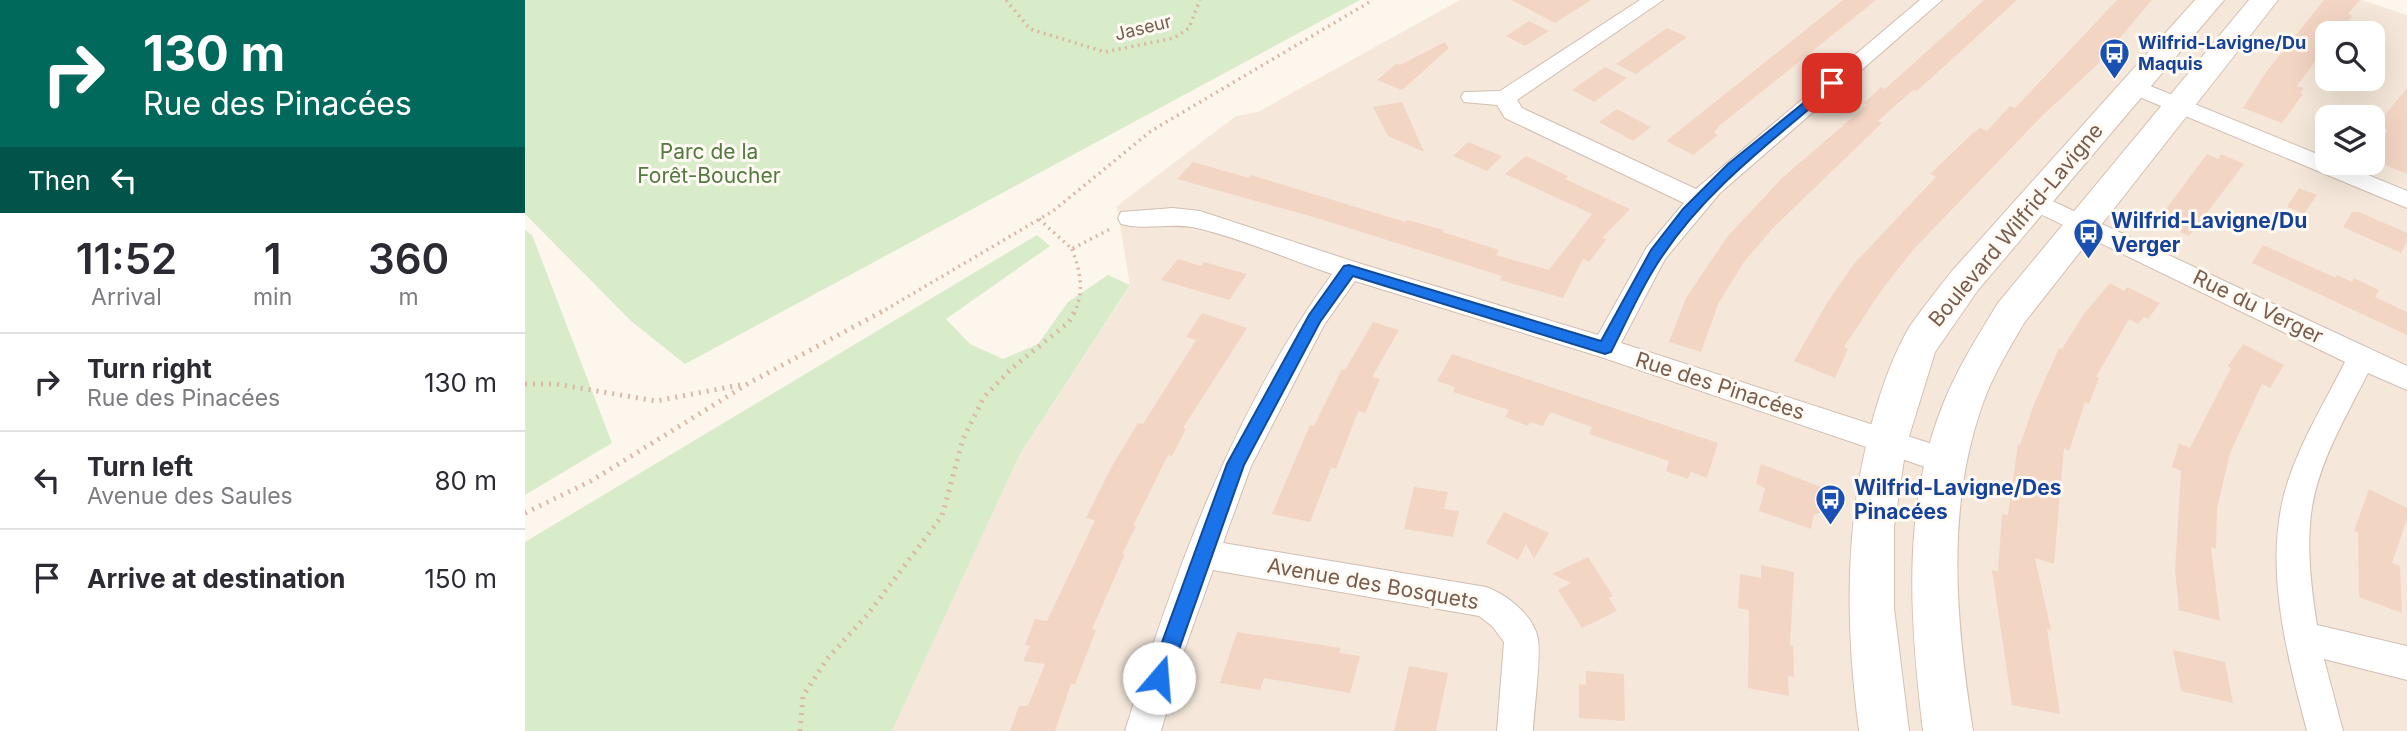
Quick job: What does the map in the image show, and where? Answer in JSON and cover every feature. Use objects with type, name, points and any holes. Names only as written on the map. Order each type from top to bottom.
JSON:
[{"type":"street","points":[[1472,97],[1505,98],[1653,0]]},
{"type":"street","points":[[1605,348],[1631,295],[1656,253],[1699,200],[1733,167],[1932,0]]},
{"type":"street","name":"Boulevard Wilfrid-Lavigne","points":[[1884,731],[1877,686],[1868,573],[1874,503],[1886,440],[1904,383],[1923,338],[1955,294],[2033,200],[2210,0]]},
{"type":"street","points":[[1948,731],[1934,607],[1935,522],[1946,461],[1960,412],[1983,360],[2011,313],[2264,0]]},
{"type":"street","points":[[2133,86],[2407,200]]},
{"type":"street","points":[[1505,98],[1513,113],[1699,200]]},
{"type":"street","name":"Rue du Verger","points":[[2033,200],[2407,379]]},
{"type":"street","name":"Rue des Pinacées","points":[[1130,218],[1173,216],[1200,220],[1349,270],[1605,348],[1946,461]]},
{"type":"street","points":[[1143,731],[1202,554],[1236,464],[1314,319],[1349,270]]},
{"type":"street","points":[[2325,731],[2310,679],[2297,603],[2294,565],[2297,506],[2304,478],[2361,357]]},
{"type":"street","name":"Avenue des Bosquets","points":[[1202,554],[1486,602],[1504,615],[1521,638],[1515,731]]},
{"type":"street","points":[[2304,638],[2407,663]]},
{"type":"path","name":"Jaseur","points":[[1006,0],[1030,29],[1105,52],[1174,38],[1189,28],[1200,0]]},
{"type":"path","points":[[525,513],[591,481],[749,383],[912,295],[1039,219],[1151,131],[1373,0]]},
{"type":"path","points":[[1072,249],[1130,218]]},
{"type":"path","points":[[800,731],[803,696],[827,659],[868,614],[942,516],[963,439],[984,397],[1011,369],[1069,323],[1079,302],[1081,273],[1072,249],[1039,219]]},
{"type":"path","points":[[525,384],[556,384],[656,401],[749,383]]},
{"type":"shaded area","points":[[1460,0],[2362,0],[2407,15],[2407,731],[892,731],[1020,454],[1130,286],[1117,206],[1236,116],[1258,112]]},
{"type":"green space","name":"Parc de la Forêt-Boucher","points":[[525,0],[1360,0],[685,364],[631,321],[525,214]]},
{"type":"green space","points":[[525,230],[532,235],[612,443],[525,495]]},
{"type":"green space","points":[[1037,235],[1050,246],[946,319],[970,344],[1003,359],[1038,344],[1068,302],[1108,275],[1130,285],[1020,454],[892,731],[525,731],[525,542]]},
{"type":"building","points":[[1511,0],[1591,0],[1555,23]]},
{"type":"building","points":[[1843,0],[1876,0],[1719,126],[1714,133],[1718,135],[1693,155],[1666,141]]},
{"type":"building","points":[[1984,0],[2017,0],[1917,91],[1913,90],[1878,121],[1882,123],[1773,228],[1744,262],[1718,304],[1701,352],[1669,342],[1686,298],[1727,237],[1782,178],[1867,105],[1864,103],[1881,87],[1885,89]]},
{"type":"building","points":[[2117,0],[2152,0],[2097,65],[2043,115],[1912,251],[1881,291],[1844,347],[1848,349],[1835,378],[1794,361],[1827,303],[1853,265],[1936,177],[1930,174],[1973,133],[1980,128],[1987,131],[2010,106],[2015,108]]},
{"type":"building","points":[[2324,0],[2360,0],[2348,14],[2352,16],[2348,21],[2315,21],[2315,61],[2297,86],[2304,88],[2300,93],[2303,94],[2282,123],[2243,108],[2266,72]]},
{"type":"building","points":[[1529,21],[1549,31],[1525,46],[1506,36]]},
{"type":"building","points":[[1667,28],[1687,37],[1636,74],[1616,64]]},
{"type":"building","points":[[1445,42],[1449,48],[1402,90],[1377,80],[1396,64],[1400,65]]},
{"type":"building","points":[[1605,67],[1627,78],[1594,102],[1572,90]]},
{"type":"building","points":[[2407,88],[2407,174],[2385,165],[2385,135],[2388,130],[2385,129],[2385,115]]},
{"type":"building","points":[[1402,102],[1424,152],[1388,136],[1373,107]]},
{"type":"building","points":[[1617,109],[1651,127],[1633,141],[1599,122]]},
{"type":"building","points":[[1468,142],[1502,156],[1487,171],[1453,156]]},
{"type":"building","points":[[2207,154],[2218,159],[2221,154],[2244,164],[2189,236],[2157,221]]},
{"type":"building","points":[[1526,156],[1568,176],[1565,179],[1630,209],[1602,238],[1607,239],[1589,262],[1583,259],[1563,298],[1500,280],[1502,276],[1320,219],[1177,179],[1193,162],[1249,178],[1251,175],[1405,222],[1407,220],[1444,230],[1443,232],[1499,250],[1496,255],[1549,270],[1592,214],[1505,174]]},
{"type":"building","points":[[2299,188],[2317,195],[2304,214],[2287,207]]},
{"type":"building","points":[[2352,212],[2359,212],[2407,233],[2407,241],[2401,253],[2343,227]]},
{"type":"building","points":[[2263,245],[2336,278],[2337,275],[2352,282],[2354,278],[2379,290],[2375,297],[2407,312],[2407,335],[2252,263]]},
{"type":"building","points":[[1178,259],[1201,266],[1204,262],[1247,274],[1229,300],[1161,280]]},
{"type":"building","points":[[2110,283],[2124,291],[2127,287],[2160,303],[2148,319],[2144,317],[2138,324],[2129,319],[2096,377],[2099,378],[2089,404],[2085,402],[2069,451],[2064,448],[2054,564],[2035,558],[2051,630],[2047,629],[2060,714],[2012,705],[1992,570],[1998,571],[2002,514],[2008,515],[2018,444],[2020,445],[2034,404],[2059,348],[2062,349],[2083,315]]},
{"type":"building","points":[[1202,313],[1247,328],[1183,428],[1186,429],[1172,456],[1168,455],[1133,526],[1136,526],[1092,629],[1096,630],[1075,684],[1071,684],[1055,731],[1010,731],[1019,706],[1028,706],[1045,664],[1023,661],[1030,646],[1025,645],[1035,619],[1047,621],[1095,520],[1086,518],[1112,466],[1138,423],[1143,424],[1196,340],[1186,337]]},
{"type":"building","points":[[1373,322],[1399,330],[1372,377],[1380,379],[1365,413],[1358,411],[1336,469],[1331,468],[1310,522],[1272,514],[1310,425],[1314,426],[1342,369],[1345,370]]},
{"type":"building","points":[[2243,344],[2284,365],[2270,388],[2262,384],[2230,453],[2217,509],[2216,549],[2211,547],[2220,621],[2179,610],[2175,570],[2181,471],[2172,467],[2179,443],[2190,448],[2231,368],[2228,366]]},
{"type":"building","points":[[1452,354],[1718,443],[1707,478],[1691,472],[1688,479],[1666,471],[1669,461],[1589,434],[1592,427],[1550,412],[1543,426],[1530,422],[1528,426],[1505,417],[1509,410],[1453,392],[1455,387],[1437,381]]},
{"type":"building","points":[[1761,464],[1821,487],[1817,505],[1822,512],[1814,515],[1811,529],[1759,511],[1765,488],[1756,484]]},
{"type":"building","points":[[1414,487],[1448,492],[1444,509],[1459,511],[1453,537],[1404,529]]},
{"type":"building","points":[[2369,489],[2407,508],[2407,519],[2392,563],[2400,566],[2402,613],[2359,597],[2358,532],[2354,531]]},
{"type":"building","points":[[1504,512],[1549,533],[1534,559],[1526,544],[1518,560],[1486,543]]},
{"type":"building","points":[[1588,557],[1613,596],[1609,598],[1617,611],[1582,628],[1558,590],[1571,583],[1552,574]]},
{"type":"building","points":[[1761,565],[1794,572],[1790,645],[1793,645],[1794,677],[1788,676],[1789,696],[1748,688],[1749,610],[1738,608],[1740,574],[1761,578]]},
{"type":"building","points":[[1237,632],[1341,648],[1339,653],[1360,656],[1350,693],[1264,678],[1260,690],[1220,683]]},
{"type":"building","points":[[2173,650],[2225,662],[2233,703],[2181,691]]},
{"type":"building","points":[[1409,666],[1448,673],[1436,731],[1394,731]]},
{"type":"building","points":[[1586,671],[1624,674],[1625,721],[1579,718],[1579,684],[1586,685]]},
{"type":"place","name":"Wilfrid-Lavigne/Du Maquis","points":[[2115,80]]},
{"type":"place","name":"Wilfrid-Lavigne/Du Verger","points":[[2088,260]]},
{"type":"place","name":"Wilfrid-Lavigne/Des Pinacées","points":[[1831,527]]},
{"type":"route","points":[[1159,678],[1236,464],[1314,319],[1349,270],[1605,348],[1631,295],[1656,253],[1688,213],[1733,167],[1832,83]]}]
